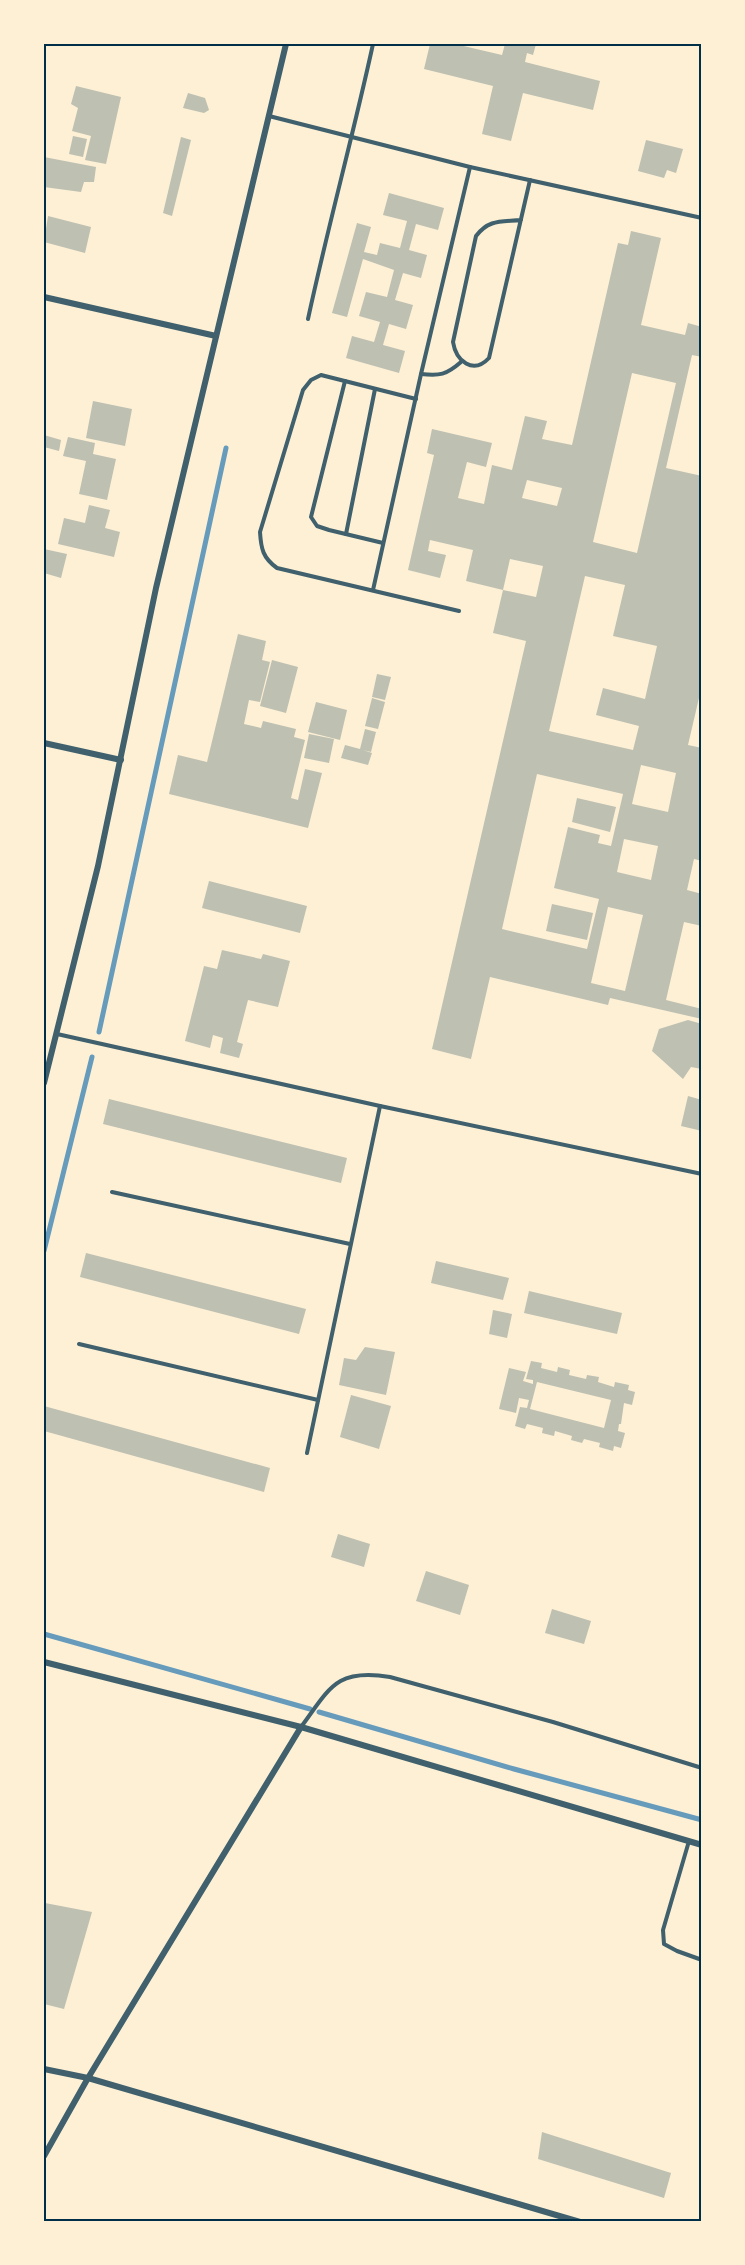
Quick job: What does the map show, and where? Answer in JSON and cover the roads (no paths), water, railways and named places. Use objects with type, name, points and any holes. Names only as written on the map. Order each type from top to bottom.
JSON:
[{"type":"street","points":[[44,1083],[98,866],[156,588],[286,44]]},
{"type":"street","points":[[44,297],[216,336]]},
{"type":"street","points":[[44,743],[121,760]]},
{"type":"street","points":[[44,1662],[301,1726],[702,1845]]},
{"type":"street","points":[[44,2156],[88,2078],[301,1726]]},
{"type":"street","points":[[44,2069],[88,2078],[580,2222]]},
{"type":"lane","points":[[308,319],[373,44]]},
{"type":"lane","points":[[269,117],[353,136],[470,167],[702,218]]},
{"type":"lane","points":[[373,590],[470,167]]},
{"type":"lane","points":[[521,220],[492,222],[484,226],[476,236],[453,342],[455,354],[461,362],[475,365],[484,363],[489,358],[521,220],[530,180]]},
{"type":"lane","points":[[421,374],[448,373],[461,362]]},
{"type":"lane","points":[[416,399],[321,375],[311,380],[303,390],[260,532],[261,548],[266,560],[277,568],[459,611]]},
{"type":"lane","points":[[345,381],[312,517],[317,526],[383,543]]},
{"type":"lane","points":[[346,534],[375,389]]},
{"type":"lane","points":[[56,1033],[380,1106],[702,1174]]},
{"type":"lane","points":[[307,1453],[380,1106]]},
{"type":"lane","points":[[111,1192],[350,1244]]},
{"type":"lane","points":[[79,1344],[318,1400]]},
{"type":"lane","points":[[301,1726],[332,1685],[354,1676],[374,1674],[542,1719],[702,1768]]},
{"type":"lane","points":[[689,1841],[663,1930],[664,1944],[702,1960]]},
{"type":"waterway","points":[[99,1032],[226,448]]},
{"type":"waterway","points":[[44,1251],[92,1057]]},
{"type":"waterway","points":[[44,1634],[310,1709]]},
{"type":"waterway","points":[[319,1712],[514,1769],[702,1820]]}]
